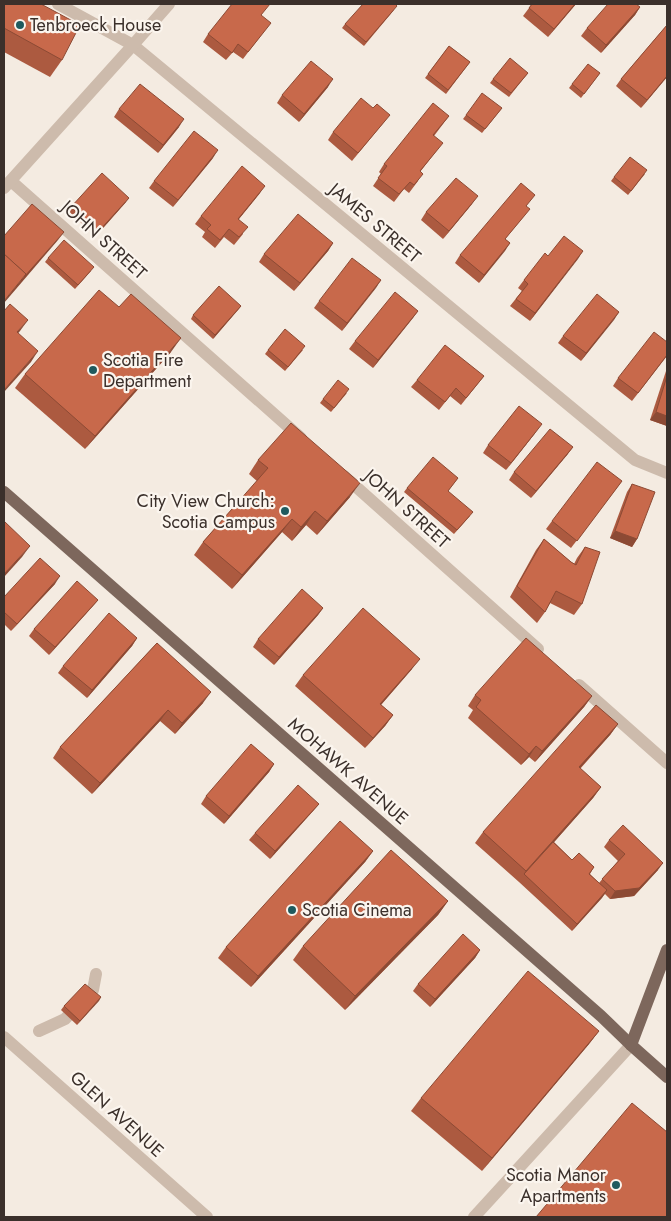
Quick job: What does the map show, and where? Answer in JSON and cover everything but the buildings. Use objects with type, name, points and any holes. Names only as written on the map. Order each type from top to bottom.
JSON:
[{"type":"main road","name":"MOHAWK AVENUE","points":[[4,492],[601,1016],[667,1077]]},
{"type":"main road","points":[[631,1045],[667,950]]},
{"type":"street","name":"JAMES STREET","points":[[58,4],[133,45],[635,460],[667,473]]},
{"type":"street","points":[[7,184],[169,4]]},
{"type":"street","name":"JOHN STREET","points":[[7,184],[310,446]]},
{"type":"street","name":"JOHN STREET","points":[[332,466],[548,658]]},
{"type":"street","points":[[570,678],[667,763]]},
{"type":"street","points":[[39,1031],[65,1019],[93,990],[96,974]]},
{"type":"street","name":"GLEN AVENUE","points":[[4,1037],[206,1217]]},
{"type":"street","points":[[474,1217],[631,1045]]},
{"type":"place","name":"Tenbroeck House","points":[[20,25]]},
{"type":"place","name":"Scotia Fire Department","points":[[93,370]]},
{"type":"place","name":"City View Church: Scotia Campus","points":[[285,511]]},
{"type":"place","name":"Scotia Cinema","points":[[292,910]]},
{"type":"place","name":"Scotia Manor Apartments","points":[[616,1185]]}]
